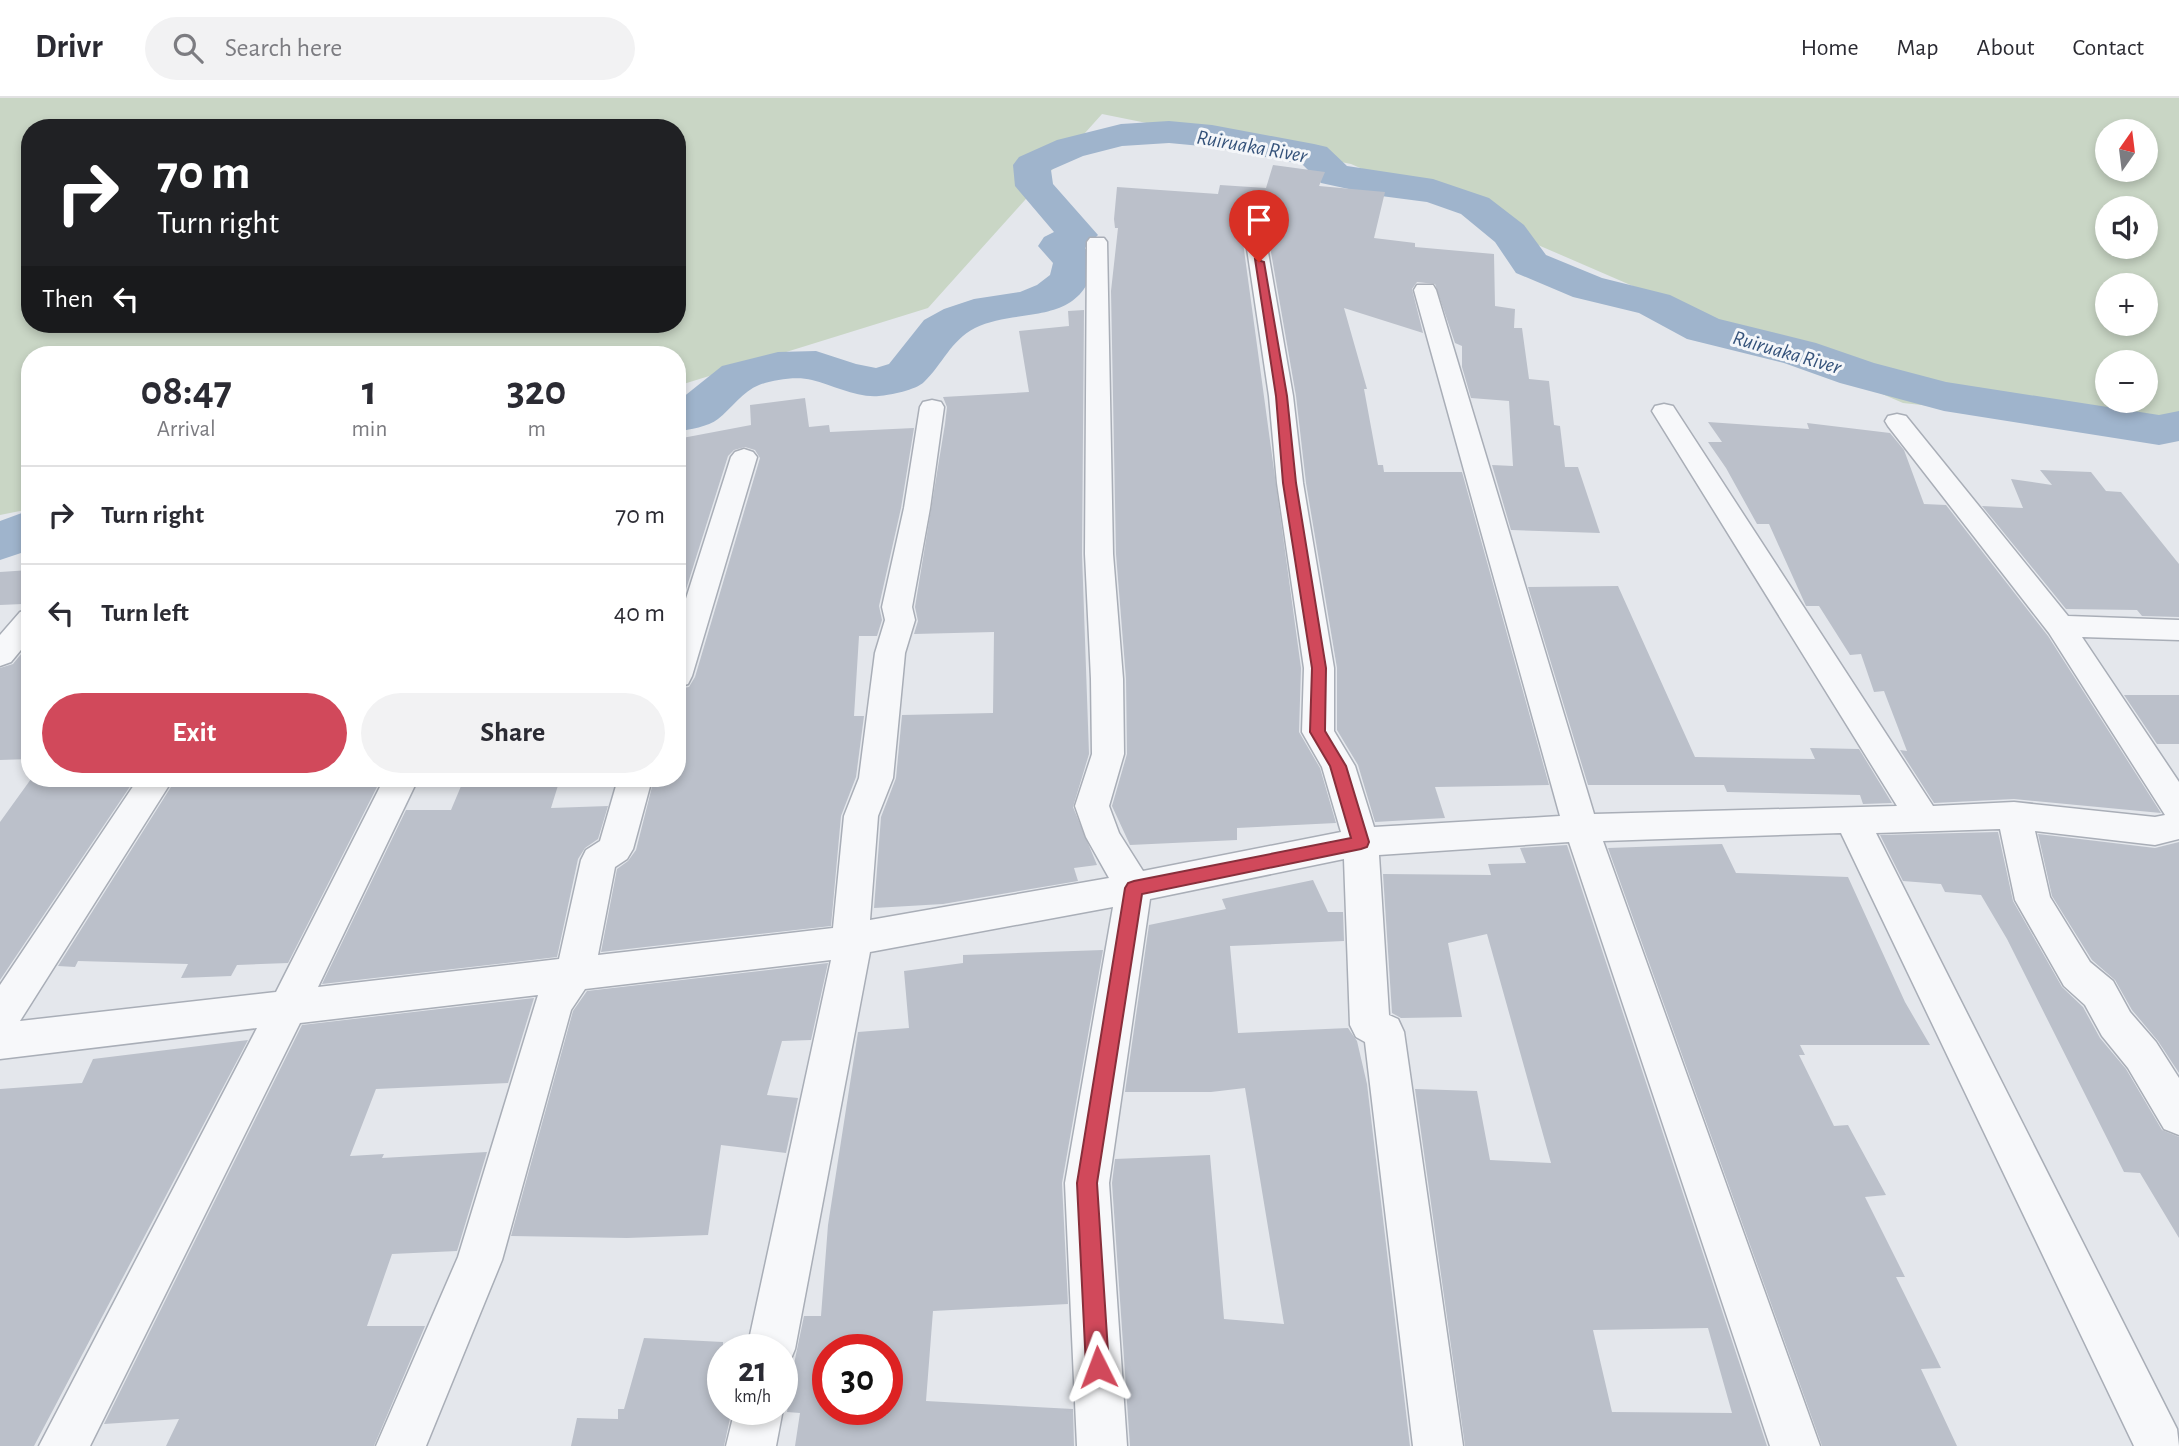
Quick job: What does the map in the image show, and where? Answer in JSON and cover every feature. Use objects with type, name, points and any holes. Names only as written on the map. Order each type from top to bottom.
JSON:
[{"type":"street","points":[[1255,235],[1281,396],[1290,483],[1319,668],[1318,732],[1338,766],[1361,842],[1370,1024],[1384,1032],[1438,1446]]},
{"type":"street","points":[[1097,242],[1099,554],[1107,679],[1108,754],[1092,806],[1103,837],[1134,888],[1087,1183],[1102,1446]]},
{"type":"street","points":[[1426,290],[1581,828],[1795,1446]]},
{"type":"street","points":[[774,1334],[852,940],[861,816],[876,778],[890,653],[900,620],[897,607],[917,508],[932,407]]},
{"type":"street","points":[[1664,411],[1924,820]]},
{"type":"street","points":[[1897,421],[2060,626],[2179,809]]},
{"type":"street","points":[[686,647],[744,457]]},
{"type":"street","points":[[2060,626],[2179,630]]},
{"type":"street","points":[[0,655],[21,630]]},
{"type":"street","points":[[0,1018],[151,787]]},
{"type":"street","points":[[64,1446],[289,1006],[397,787]]},
{"type":"street","points":[[401,1446],[480,1260],[553,1004],[575,973],[600,860],[615,849],[633,787]]},
{"type":"street","points":[[2014,815],[2033,900],[2077,974],[2099,993],[2116,1024],[2142,1055],[2179,1115]]},
{"type":"street","points":[[0,1041],[852,940],[1134,888],[1361,842],[1581,828],[1852,819],[1924,820],[2014,815],[2155,831],[2179,825]]},
{"type":"street","points":[[1852,819],[2160,1446]]},
{"type":"street","points":[[751,1446],[756,1425]]},
{"type":"green space","points":[[0,98],[2179,98],[2179,433],[1903,403],[1351,164],[1102,114],[928,308],[686,383],[686,346],[21,346],[21,511],[0,515]]},
{"type":"building","points":[[1273,165],[1325,172],[1319,186],[1385,192],[1374,238],[1415,243],[1415,247],[1494,254],[1495,306],[1515,309],[1514,328],[1522,328],[1529,379],[1549,381],[1554,425],[1560,426],[1565,467],[1578,467],[1600,533],[1511,530],[1492,465],[1513,466],[1509,401],[1471,398],[1462,367],[1462,346],[1455,343],[1435,284],[1417,282],[1412,289],[1423,333],[1344,308],[1367,389],[1364,389],[1378,465],[1383,465],[1384,472],[1462,472],[1549,785],[1435,787],[1445,818],[1375,822],[1358,765],[1337,730],[1337,668],[1306,483],[1296,396],[1268,235],[1263,228],[1254,226],[1246,229],[1242,235],[1301,668],[1299,732],[1320,768],[1336,823],[1237,828],[1237,840],[1130,845],[1112,806],[1127,754],[1126,679],[1116,554],[1111,291],[1118,228],[1115,228],[1114,219],[1117,187],[1218,194],[1220,185],[1266,188]]},
{"type":"building","points":[[1084,310],[1082,554],[1089,754],[1073,807],[1097,865],[1074,868],[1078,881],[943,904],[874,908],[881,817],[896,778],[902,715],[993,713],[994,632],[914,634],[918,621],[915,607],[945,424],[947,407],[943,397],[1029,392],[1019,331],[1069,326],[1068,311]]},
{"type":"building","points":[[805,398],[809,427],[829,425],[830,432],[914,428],[901,508],[879,606],[882,620],[877,636],[859,636],[854,716],[864,716],[856,777],[841,816],[831,926],[601,952],[617,869],[628,861],[636,850],[652,787],[686,787],[686,688],[695,677],[760,458],[755,450],[745,447],[734,450],[728,456],[686,589],[686,437],[751,425],[750,405]]},
{"type":"building","points":[[1708,422],[1809,429],[1807,423],[1890,433],[1904,450],[1924,504],[1946,505],[2048,636],[2161,813],[2014,799],[1934,803],[1900,750],[1907,751],[1884,691],[1874,692],[1861,654],[1850,655],[1819,606],[1806,606],[1769,524],[1757,524],[1726,468],[1708,442],[1722,442]]},
{"type":"building","points":[[2040,470],[2091,472],[2106,491],[2121,492],[2179,564],[2179,617],[2142,616],[2137,610],[2066,609],[1982,506],[2023,508],[2011,479],[2052,485]]},
{"type":"building","points":[[21,571],[21,604],[0,605],[0,572]]},
{"type":"building","points":[[1618,586],[1695,757],[1815,759],[1810,748],[1859,749],[1892,803],[1863,804],[1860,795],[1727,792],[1724,785],[1588,785],[1528,587]]},
{"type":"building","points":[[21,654],[21,759],[0,760],[0,668],[13,664]]},
{"type":"building","points":[[2124,695],[2179,695],[2179,744],[2157,744]]},
{"type":"building","points":[[25,787],[130,787],[0,980],[0,822]]},
{"type":"building","points":[[171,787],[377,787],[288,963],[237,965],[231,976],[181,978],[188,964],[78,961],[75,967],[58,966]]},
{"type":"building","points":[[461,787],[558,787],[551,808],[608,806],[598,839],[585,848],[578,859],[557,957],[322,984],[406,810],[451,810]]},
{"type":"building","points":[[1998,832],[2013,901],[2062,987],[2083,1007],[2100,1038],[2126,1069],[2162,1130],[2179,1137],[2179,1238],[2140,1173],[2124,1172],[2007,939],[1981,895],[1945,892],[1941,884],[1903,881],[1880,835]]},
{"type":"building","points":[[2038,834],[2155,848],[2179,842],[2179,1073],[2158,1041],[2132,1010],[2115,980],[2092,960],[2052,896]]},
{"type":"building","points":[[1722,844],[1736,873],[1848,877],[1905,1002],[1930,1045],[1800,1045],[1805,1055],[1799,1055],[1834,1126],[1848,1125],[1886,1195],[1865,1197],[1905,1277],[1896,1277],[1941,1368],[1921,1369],[1957,1446],[1822,1446],[1608,848]]},
{"type":"building","points":[[1567,845],[1767,1446],[1465,1446],[1415,1089],[1477,1091],[1490,1160],[1551,1163],[1487,934],[1448,943],[1462,1017],[1401,1018],[1392,1013],[1383,874],[1491,875],[1488,864],[1526,863],[1520,848]],"holes":[[[1708,1328],[1732,1413],[1612,1412],[1593,1330]]]},
{"type":"building","points":[[1313,880],[1328,912],[1343,912],[1344,941],[1230,946],[1238,1033],[1348,1028],[1357,1041],[1367,1084],[1410,1446],[1130,1446],[1112,1183],[1115,1159],[1210,1155],[1224,1319],[1284,1324],[1245,1088],[1211,1092],[1125,1092],[1149,925],[1226,909],[1222,899]]},
{"type":"building","points":[[1103,950],[1062,1183],[1068,1304],[933,1311],[926,1401],[1073,1409],[1074,1446],[795,1446],[800,1413],[798,1345],[804,1316],[821,1316],[828,1225],[858,1032],[909,1028],[904,971],[963,963],[963,955]]},
{"type":"building","points":[[828,963],[811,1040],[782,1041],[767,1095],[798,1098],[786,1153],[721,1145],[708,1235],[627,1238],[511,1236],[573,1011],[587,991]]},
{"type":"building","points":[[534,998],[508,1083],[376,1089],[350,1156],[384,1154],[382,1158],[487,1152],[457,1251],[392,1254],[367,1326],[425,1326],[374,1446],[166,1446],[179,1419],[104,1424],[302,1025]]},
{"type":"building","points":[[248,1040],[34,1446],[0,1446],[0,1089],[82,1083],[93,1059]]},
{"type":"building","points":[[644,1338],[707,1341],[707,1425],[729,1425],[724,1446],[571,1446],[577,1418],[618,1419],[618,1409],[624,1409]]},
{"type":"waterway","name":"Ruiruaka River","points":[[686,414],[698,411],[739,376],[778,366],[816,365],[846,377],[877,382],[906,374],[940,330],[960,318],[990,308],[1029,304],[1052,294],[1070,280],[1074,261],[1059,246],[1078,235],[1034,186],[1032,165],[1070,148],[1121,135],[1169,132],[1212,136],[1314,155],[1334,175],[1381,185],[1433,191],[1475,206],[1510,234],[1531,264],[1588,288],[1654,304],[1703,329],[1800,353],[1857,373],[1944,396],[2159,430],[2179,426]]},
{"type":"waterway","name":"Ruiruaka River","points":[[0,543],[21,532]]},
{"type":"route","points":[[1098,1367],[1087,1183],[1134,888],[1361,842],[1338,766],[1318,732],[1319,668],[1290,483],[1281,396],[1259,262]]}]
